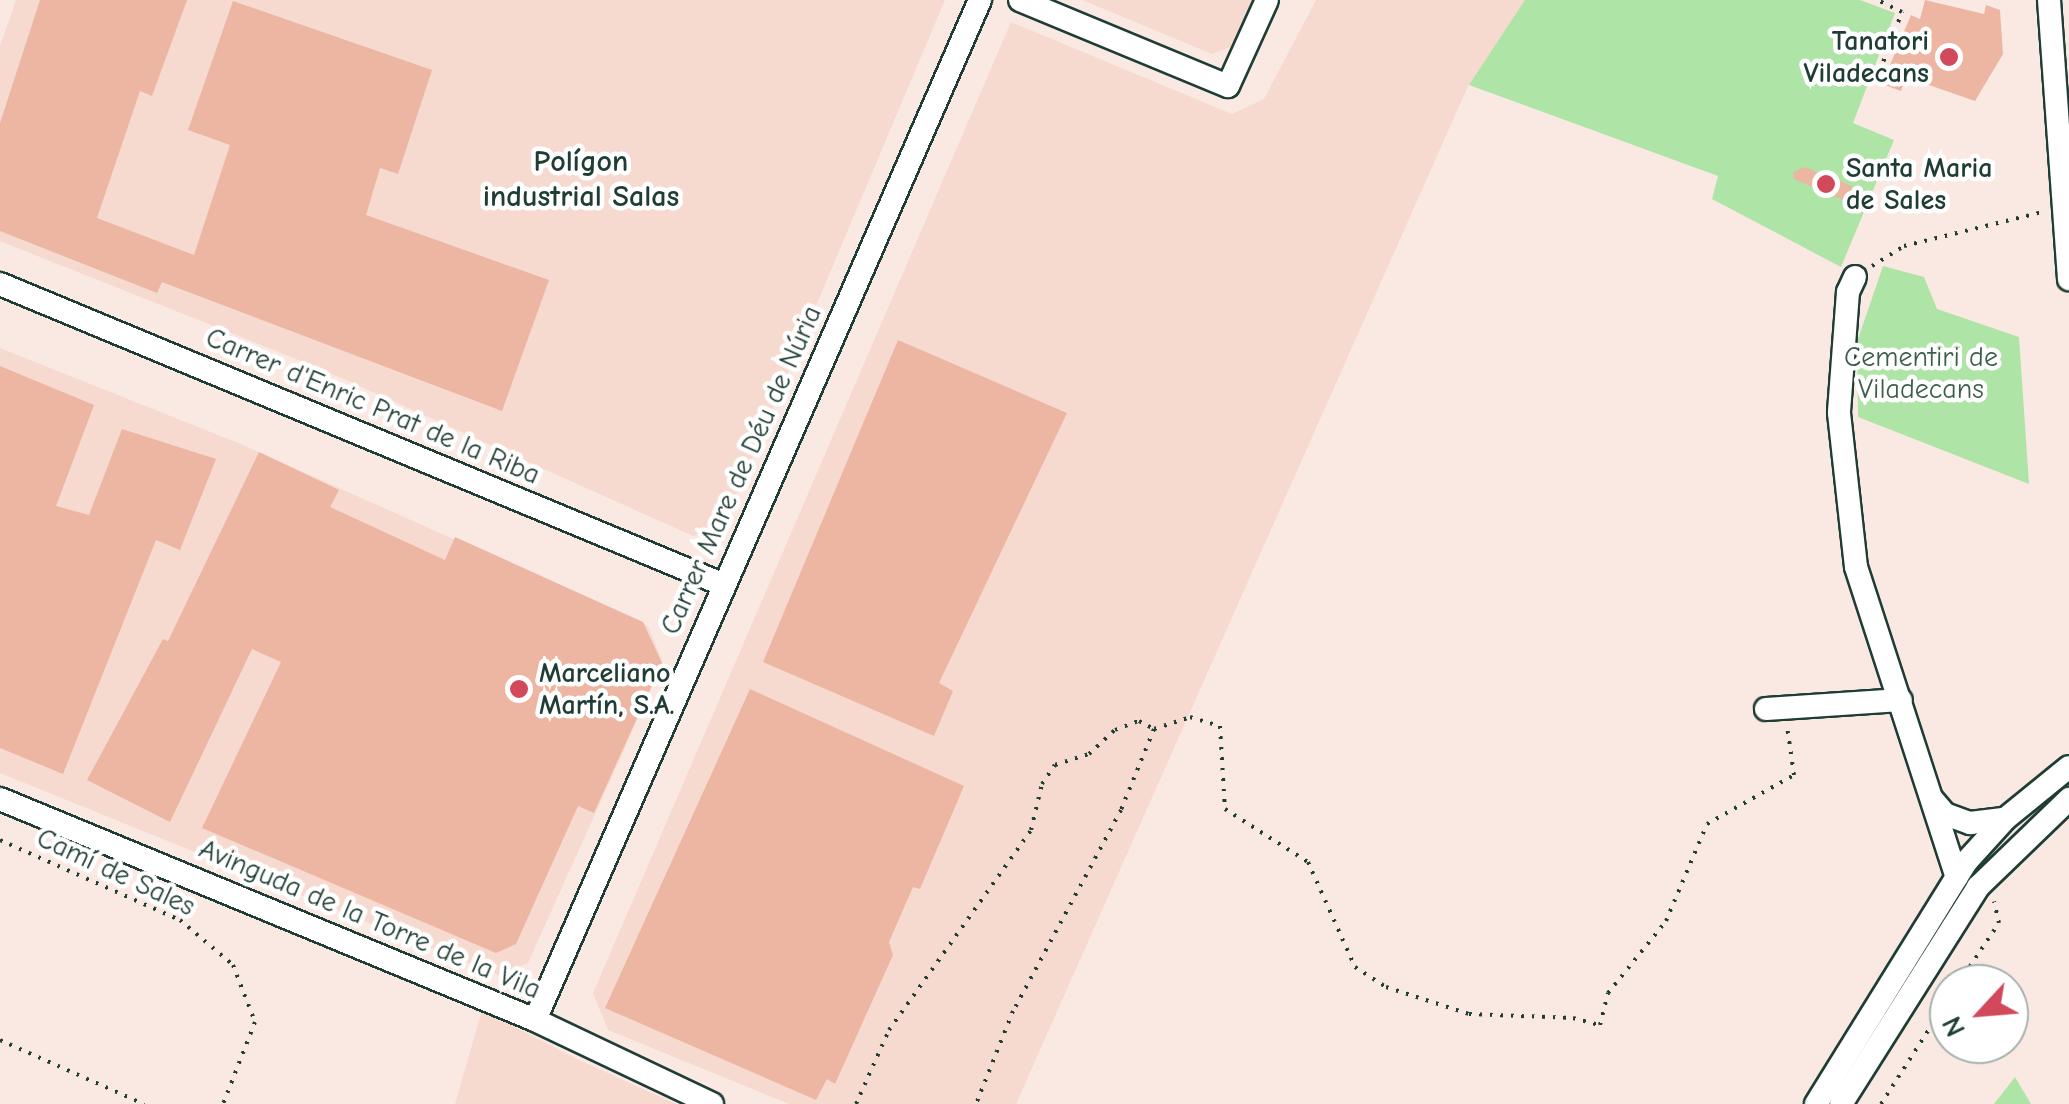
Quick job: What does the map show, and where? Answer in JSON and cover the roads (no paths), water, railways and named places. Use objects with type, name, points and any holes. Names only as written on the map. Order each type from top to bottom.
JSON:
[{"type":"street","name":"Carrer Mare de Déu de Núria","points":[[536,1020],[980,0]]},
{"type":"street","points":[[1020,0],[1228,86],[1267,0]]},
{"type":"street","points":[[2049,0],[2069,280]]},
{"type":"street","points":[[1854,277],[1840,370],[1850,528],[1868,616],[1901,700],[1956,877]]},
{"type":"street","name":"Carrer d'Enric Prat de la Riba","points":[[0,284],[724,584]]},
{"type":"street","points":[[1766,709],[1901,700]]},
{"type":"street","points":[[1816,1104],[1956,877],[2005,818],[2069,767]]},
{"type":"street","points":[[1932,798],[1945,814],[1970,823],[2005,818]]},
{"type":"street","name":"Avinguda de la Torre de la Vila","points":[[0,799],[536,1020],[712,1104]]},
{"type":"street","points":[[1841,1104],[1978,887],[2069,799]]},
{"type":"place","name":"Tanatori Viladecans","points":[[1949,57]]},
{"type":"place","name":"Santa Maria de Sales","points":[[1826,184]]},
{"type":"place","name":"Marceliano Martín, S.A.","points":[[519,689]]},
{"type":"district","name":"Polígon industrial Salas","points":[[581,179]]},
{"type":"park label","name":"Cementiri de Viladecans","points":[[1921,373]]}]
